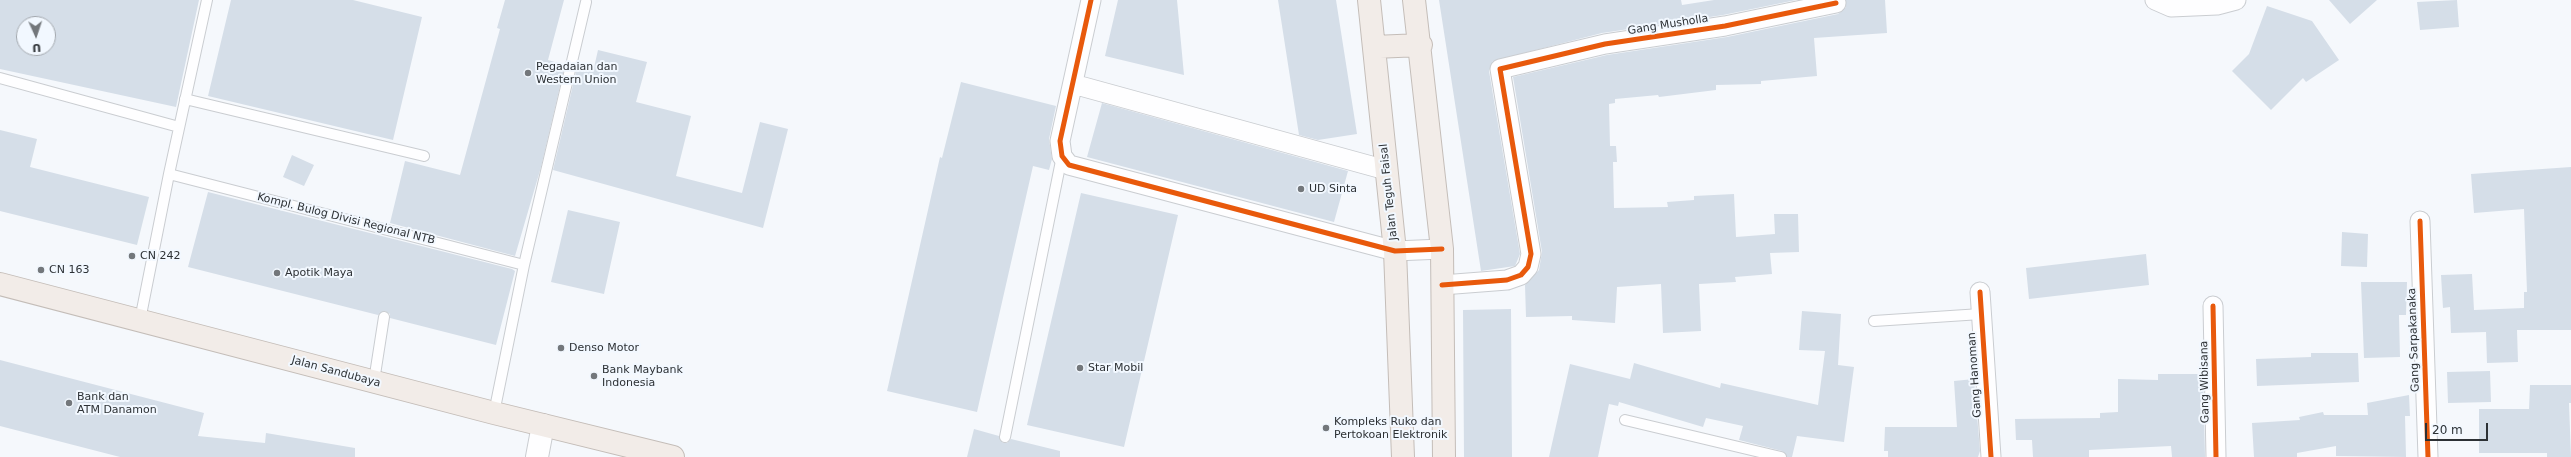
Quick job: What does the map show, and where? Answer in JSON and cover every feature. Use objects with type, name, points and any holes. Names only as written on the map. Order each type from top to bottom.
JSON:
[{"type":"highway","name":"Jalan Teguh Faisal","points":[[1369,0],[1395,251],[1403,457]]},
{"type":"highway","points":[[1414,0],[1421,45],[1442,249],[1444,457]]},
{"type":"highway","points":[[1374,46],[1421,45]]},
{"type":"highway","name":"Jalan Sandubaya","points":[[0,284],[494,413],[673,457]]},
{"type":"street","points":[[1091,0],[1060,141],[1062,156],[1068,164],[1075,168],[1395,251],[1442,249]]},
{"type":"street","points":[[2163,4],[2217,5],[2236,0]]},
{"type":"street","name":"Gang Musholla","points":[[1442,285],[1507,280],[1521,275],[1528,267],[1531,254],[1500,77],[1500,69],[1503,67],[1605,44],[1732,25],[1836,2]]},
{"type":"street","points":[[1073,84],[1386,170]]},
{"type":"street","name":"Gang Sarpakanaka","points":[[2420,221],[2428,457]]},
{"type":"street","name":"Gang Hanoman","points":[[1980,292],[1990,457]]},
{"type":"street","name":"Gang Wibisana","points":[[2213,306],[2216,457]]},
{"type":"street","points":[[537,457],[543,425]]},
{"type":"lane","points":[[140,320],[169,174],[207,0]]},
{"type":"lane","points":[[494,413],[524,265],[586,2]]},
{"type":"lane","points":[[0,78],[179,127]]},
{"type":"lane","points":[[185,99],[424,156]]},
{"type":"lane","points":[[1005,437],[1062,156]]},
{"type":"lane","name":"Kompl. Bulog Divisi Regional NTB","points":[[169,174],[401,238],[524,265]]},
{"type":"lane","points":[[1874,321],[1981,314]]},
{"type":"lane","points":[[374,381],[384,317]]},
{"type":"lane","points":[[1625,420],[1781,457]]},
{"type":"building","points":[[0,0],[199,0],[176,107],[0,69]]},
{"type":"building","points":[[231,0],[353,0],[422,17],[393,140],[208,96]]},
{"type":"building","points":[[505,0],[564,0],[548,60],[565,65],[541,167],[515,256],[390,223],[405,161],[460,175],[500,29],[497,28]]},
{"type":"building","points":[[1118,0],[1177,0],[1184,75],[1105,56]]},
{"type":"building","points":[[1278,0],[1336,0],[1357,134],[1318,140],[1299,135]]},
{"type":"building","points":[[1439,0],[1681,0],[1682,5],[1714,0],[1796,0],[1723,15],[1602,33],[1493,61],[1489,71],[1520,254],[1515,266],[1481,271]]},
{"type":"building","points":[[1846,0],[1885,0],[1887,33],[1814,38],[1817,76],[1761,81],[1761,84],[1716,85],[1716,90],[1659,97],[1658,95],[1615,99],[1615,103],[1609,104],[1610,146],[1616,146],[1617,162],[1613,162],[1614,208],[1668,207],[1667,202],[1694,200],[1694,196],[1734,194],[1736,237],[1775,234],[1774,214],[1798,214],[1799,252],[1770,253],[1772,274],[1735,277],[1736,282],[1699,284],[1701,331],[1663,333],[1661,284],[1617,287],[1615,323],[1572,320],[1572,316],[1526,317],[1525,285],[1539,270],[1542,252],[1513,77],[1607,55],[1727,37],[1838,14],[1846,7]]},
{"type":"building","points":[[2329,0],[2377,0],[2350,24]]},
{"type":"building","points":[[2457,0],[2459,27],[2420,30],[2417,2]]},
{"type":"building","points":[[2267,6],[2312,21],[2339,60],[2306,82],[2303,78],[2271,110],[2232,71],[2249,54]]},
{"type":"building","points":[[598,50],[647,62],[636,102],[691,116],[676,176],[742,193],[760,122],[788,129],[763,228],[553,170],[577,68],[593,72]]},
{"type":"building","points":[[961,82],[1056,106],[1049,139],[1052,159],[1049,170],[1033,166],[977,412],[887,391],[940,157],[942,158]]},
{"type":"building","points":[[1102,103],[1348,171],[1334,222],[1087,157]]},
{"type":"building","points":[[0,130],[37,139],[30,167],[149,197],[137,245],[0,211]]},
{"type":"building","points":[[292,155],[314,165],[304,186],[283,177]]},
{"type":"building","points":[[2571,167],[2571,330],[2517,330],[2518,362],[2487,363],[2486,332],[2451,333],[2450,307],[2443,308],[2441,275],[2472,274],[2474,310],[2524,308],[2524,292],[2527,292],[2524,209],[2474,213],[2471,174]]},
{"type":"building","points":[[208,192],[512,269],[515,271],[496,345],[390,318],[390,314],[385,311],[378,315],[188,267]]},
{"type":"building","points":[[1081,193],[1178,215],[1124,447],[1027,425]]},
{"type":"building","points":[[568,210],[620,222],[604,294],[551,282]]},
{"type":"building","points":[[2342,232],[2368,234],[2367,267],[2341,266]]},
{"type":"building","points":[[2146,254],[2149,285],[2029,299],[2026,268]]},
{"type":"building","points":[[2361,282],[2407,282],[2406,315],[2399,315],[2400,357],[2364,358]]},
{"type":"building","points":[[1511,309],[1512,457],[1464,457],[1463,310]]},
{"type":"building","points":[[1802,311],[1841,314],[1838,365],[1854,367],[1844,442],[1797,436],[1792,457],[1787,457],[1782,451],[1739,440],[1743,426],[1706,418],[1703,427],[1619,402],[1618,406],[1609,404],[1598,457],[1549,457],[1570,364],[1630,379],[1634,363],[1720,388],[1721,383],[1818,405],[1825,351],[1799,350]]},
{"type":"building","points":[[2311,353],[2358,353],[2359,382],[2257,386],[2256,359],[2311,357]]},
{"type":"building","points":[[0,360],[204,413],[198,436],[265,443],[266,433],[355,448],[355,457],[120,457],[0,426]]},
{"type":"building","points":[[2490,371],[2491,402],[2448,403],[2447,372]]},
{"type":"building","points":[[2158,374],[2203,374],[2205,457],[2172,457],[2171,446],[2089,450],[2089,457],[2033,457],[2032,440],[2016,440],[2015,419],[2100,418],[2100,413],[2118,412],[2118,379],[2158,380]]},
{"type":"building","points":[[1974,379],[1980,451],[1978,457],[1888,457],[1888,451],[1884,451],[1885,427],[1957,427],[1954,381]]},
{"type":"building","points":[[2530,385],[2571,385],[2571,403],[2569,403],[2571,457],[2547,457],[2547,453],[2479,453],[2479,409],[2529,409]]},
{"type":"building","points":[[2409,395],[2410,416],[2405,416],[2406,457],[2336,456],[2336,446],[2297,453],[2297,457],[2254,457],[2252,423],[2300,420],[2299,417],[2323,412],[2324,415],[2368,415],[2367,403]]},
{"type":"building","points":[[974,429],[999,436],[1003,443],[1007,443],[1011,439],[1060,451],[1060,457],[967,457]]},
{"type":"cycle path","points":[[1091,0],[1060,141],[1062,156],[1069,165],[1395,251],[1442,249]]},
{"type":"cycle path","points":[[1442,285],[1507,280],[1521,275],[1528,267],[1531,254],[1500,69],[1605,44],[1725,26],[1836,3]]},
{"type":"cycle path","points":[[2420,221],[2428,457]]},
{"type":"cycle path","points":[[1980,292],[1991,457]]},
{"type":"cycle path","points":[[2213,306],[2216,457]]},
{"type":"place","name":"Pegadaian dan Western Union","points":[[528,73]]},
{"type":"place","name":"UD Sinta","points":[[1301,189]]},
{"type":"place","name":"CN 242","points":[[132,256]]},
{"type":"place","name":"CN 163","points":[[41,270]]},
{"type":"place","name":"Apotik Maya","points":[[277,273]]},
{"type":"place","name":"Denso Motor","points":[[561,348]]},
{"type":"place","name":"Star Mobil","points":[[1080,368]]},
{"type":"place","name":"Bank Maybank Indonesia","points":[[594,376]]},
{"type":"place","name":"Bank dan ATM Danamon","points":[[69,403]]},
{"type":"place","name":"Kompleks Ruko dan Pertokoan Elektronik","points":[[1326,428]]}]
